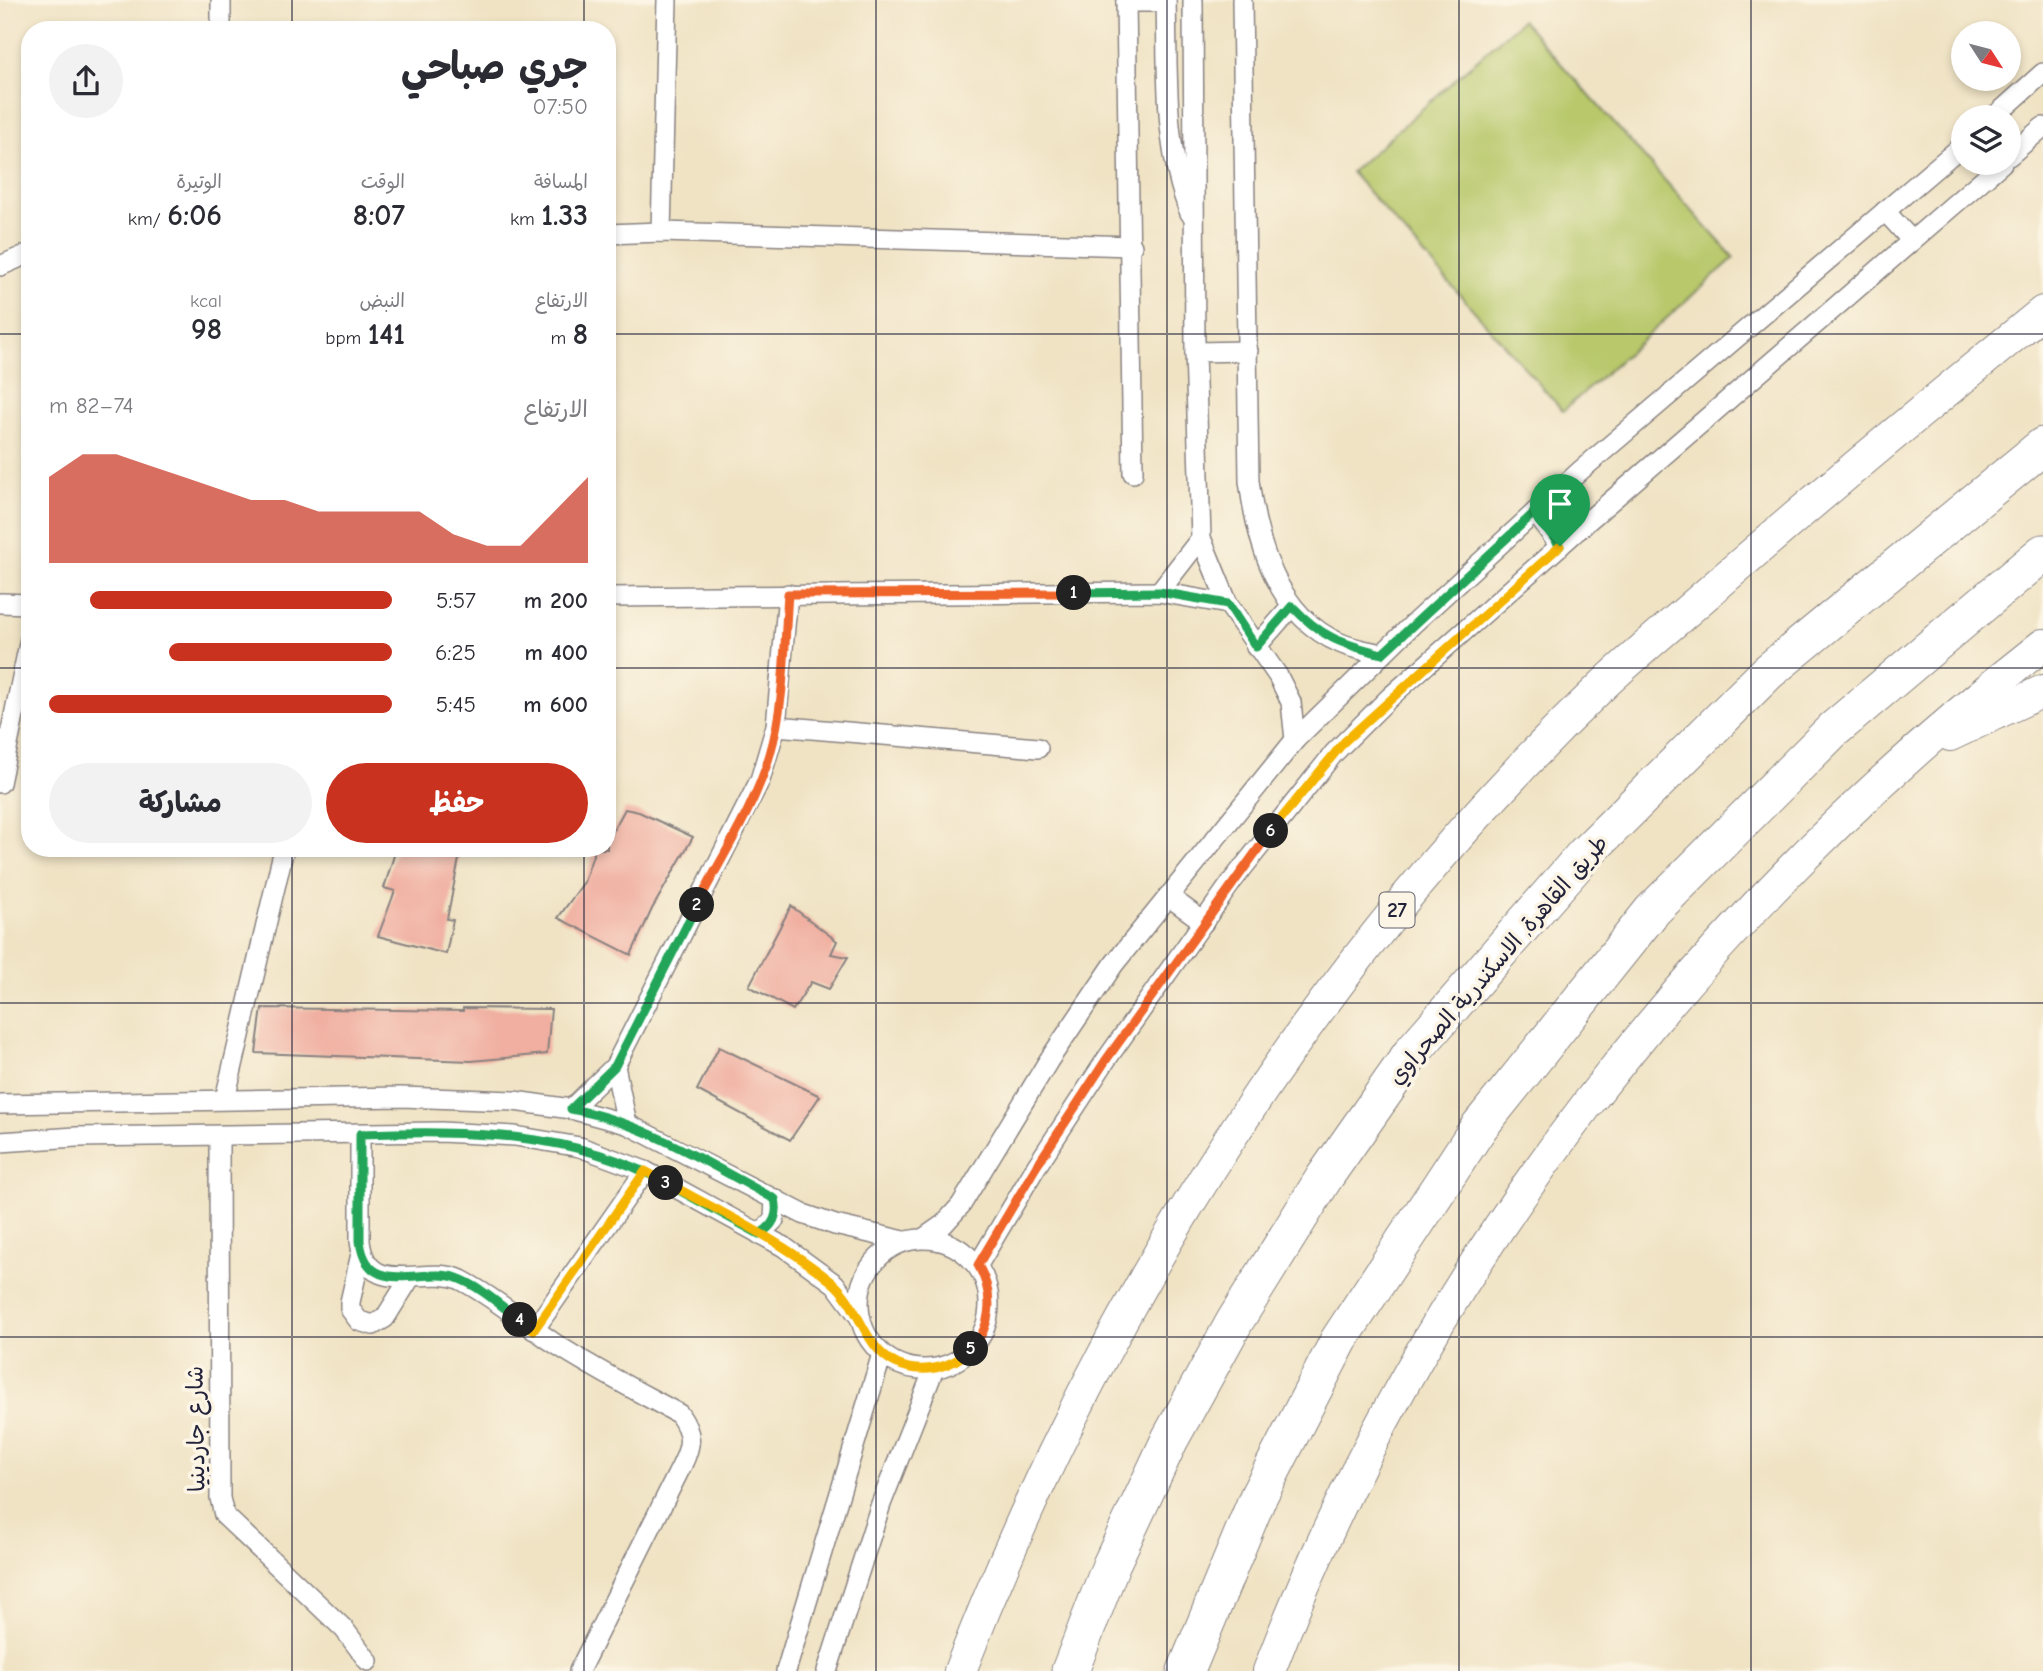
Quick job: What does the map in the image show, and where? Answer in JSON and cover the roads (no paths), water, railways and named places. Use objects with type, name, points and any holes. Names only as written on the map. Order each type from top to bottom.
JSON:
[{"type":"highway","name":"طريق القاهرة, الاسكندرية الصحراوي","points":[[1070,1671],[1111,1565],[1146,1490],[1235,1321],[1324,1178],[1413,1051],[1585,854],[1768,672],[2043,446]]},
{"type":"highway","points":[[1186,1671],[1258,1497],[1339,1340],[1479,1127],[1652,911],[1833,730],[2043,553]]},
{"type":"main road","name":"27","points":[[961,1671],[999,1573],[1055,1448],[1134,1295],[1177,1221],[1264,1086],[1373,938],[1486,806],[1606,682],[1828,486],[2043,312]]},
{"type":"main road","points":[[1269,1671],[1316,1560],[1388,1414],[1437,1327],[1524,1190],[1626,1053],[1697,969],[1797,862],[1913,752],[2043,645]]},
{"type":"main road","points":[[1913,752],[2043,691]]},
{"type":"street","points":[[221,0],[221,21]]},
{"type":"street","points":[[661,232],[667,0]]},
{"type":"street","points":[[1193,0],[1195,352],[1201,538],[1228,604],[1278,676],[1291,702],[1295,740]]},
{"type":"street","points":[[1242,0],[1249,481],[1254,523],[1269,566],[1292,606],[1313,628],[1341,644],[1382,654]]},
{"type":"street","points":[[1133,473],[1132,246],[1126,1],[1166,1],[1171,121],[1176,164],[1182,193],[1195,225]]},
{"type":"street","points":[[2007,105],[2043,73]]},
{"type":"street","points":[[2021,146],[2043,127]]},
{"type":"street","points":[[924,1238],[944,1224],[961,1205],[1049,1060],[1114,964],[1295,740],[1382,654],[1535,512],[1951,155]]},
{"type":"street","points":[[978,1265],[1036,1167],[1106,1060],[1204,922],[1334,753],[1390,697],[1560,546],[1988,175]]},
{"type":"street","points":[[1885,211],[1912,241]]},
{"type":"street","points":[[616,234],[661,232],[1132,246]]},
{"type":"street","points":[[0,266],[21,257]]},
{"type":"street","points":[[1195,352],[1248,351]]},
{"type":"street","points":[[1535,512],[1560,546]]},
{"type":"street","points":[[1160,592],[1201,538]]},
{"type":"street","points":[[616,597],[1160,592],[1228,604]]},
{"type":"street","points":[[571,1109],[615,1066],[748,806],[770,755],[776,726],[788,594]]},
{"type":"street","points":[[0,603],[21,604]]},
{"type":"street","points":[[1256,647],[1292,606]]},
{"type":"street","points":[[0,783],[21,682]]},
{"type":"street","points":[[776,726],[1038,748]]},
{"type":"street","points":[[225,1099],[282,857]]},
{"type":"street","points":[[1168,896],[1204,922]]},
{"type":"street","points":[[615,1066],[627,1124]]},
{"type":"street","points":[[0,1104],[401,1097],[514,1101],[571,1109],[627,1124],[803,1214],[835,1225],[904,1241]]},
{"type":"street","points":[[76,1137],[81,1104]]},
{"type":"street","points":[[0,1142],[76,1137],[441,1132],[515,1136],[580,1147],[645,1171],[784,1247],[835,1284],[861,1320],[869,1339],[882,1354],[915,1369],[934,1368],[963,1356],[979,1339],[988,1318],[990,1295],[978,1265],[954,1245],[924,1238],[904,1241],[886,1250],[868,1272],[859,1300],[861,1320]]},
{"type":"street","points":[[360,1134],[362,1254],[350,1309],[359,1321],[373,1325],[385,1318],[410,1278]]},
{"type":"street","name":"شارع جاردينيا","points":[[219,1136],[220,1498],[224,1515],[344,1629],[368,1661]]},
{"type":"street","points":[[534,1330],[645,1171]]},
{"type":"street","points":[[759,1234],[774,1220],[775,1199]]},
{"type":"street","points":[[362,1254],[379,1272],[394,1279],[435,1275],[457,1278],[479,1290],[534,1330],[679,1415],[690,1429],[691,1444],[682,1465],[579,1671]]},
{"type":"street","points":[[786,1671],[882,1354]]},
{"type":"street","points":[[827,1671],[880,1504],[934,1368]]}]
